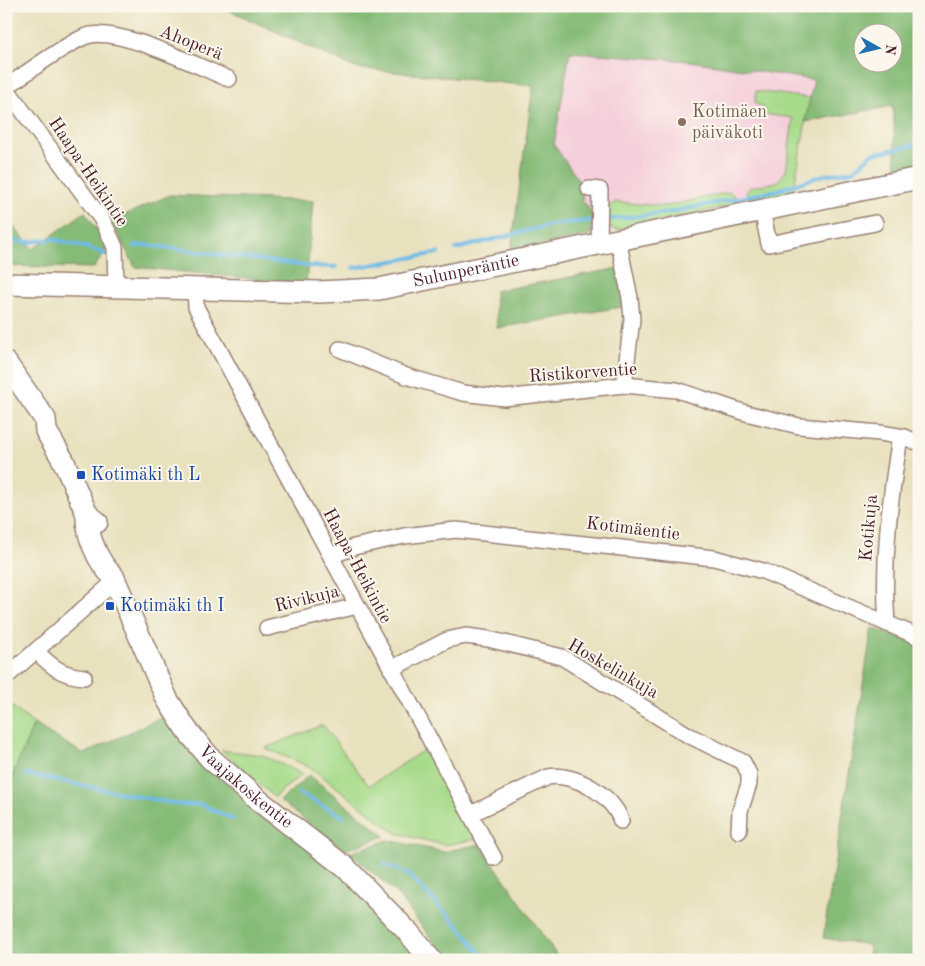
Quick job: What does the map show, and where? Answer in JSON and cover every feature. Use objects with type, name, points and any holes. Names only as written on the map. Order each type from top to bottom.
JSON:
[{"type":"street","name":"Ahoperä","points":[[6,87],[85,36],[106,34],[128,39],[229,79]]},
{"type":"street","name":"Haapa-Heikintie","points":[[6,87],[103,221],[115,247],[116,286]]},
{"type":"street","name":"Sulunperäntie","points":[[6,284],[342,292],[379,289],[606,237],[762,210],[919,178]]},
{"type":"street","points":[[589,188],[600,190],[599,211],[606,237],[630,298],[632,319],[624,385]]},
{"type":"street","points":[[762,210],[769,244],[875,223]]},
{"type":"street","name":"Haapa-Heikintie","points":[[195,289],[196,307],[494,858]]},
{"type":"street","name":"Ristikorventie","points":[[340,348],[406,376],[462,394],[504,398],[624,385],[677,390],[746,413],[799,426],[900,437],[919,443]]},
{"type":"street","name":"Vaajakoskentie","points":[[6,363],[45,419],[46,432]]},
{"type":"street","name":"Vaajakoskentie","points":[[6,383],[36,425],[46,432],[63,460],[87,514],[86,526],[104,568],[114,579],[167,699],[186,729],[210,758],[258,800],[345,867],[408,932],[431,960]]},
{"type":"street","name":"Kotikuja","points":[[886,624],[884,574],[891,493],[900,437]]},
{"type":"street","name":"Kotimäentie","points":[[331,556],[354,548],[404,536],[456,530],[714,558],[763,572],[919,637]]},
{"type":"street","points":[[6,677],[114,579]]},
{"type":"street","name":"Rivikuja","points":[[267,628],[357,606]]},
{"type":"street","name":"Hoskelinkuja","points":[[391,669],[446,640],[466,636],[488,638],[562,658],[688,735],[743,762],[749,774],[749,784],[740,811],[739,831]]},
{"type":"street","points":[[36,651],[50,665],[67,676],[84,677]]},
{"type":"street","points":[[470,814],[548,777],[560,775],[575,778],[607,800],[618,810],[620,821]]},
{"type":"shaded area","name":"Kotimäen päiväkoti","points":[[569,52],[690,61],[814,80],[793,193],[754,204],[590,235],[594,224],[592,211],[582,200],[554,145]]},
{"type":"green space","points":[[213,6],[919,6],[919,165],[896,170],[893,106],[805,122],[814,80],[690,61],[570,52],[554,145],[583,187],[582,200],[589,208],[592,216],[590,235],[511,251],[533,86],[355,68],[224,8]]},
{"type":"green space","points":[[756,91],[810,98],[793,193],[752,202],[746,193],[750,187],[777,182],[786,171],[793,118],[762,114],[762,106],[755,104]]},
{"type":"green space","points":[[729,192],[736,197],[735,205],[617,230],[607,227],[605,210],[615,202],[667,206]]},
{"type":"green space","points":[[170,195],[313,201],[306,284],[135,267],[111,221]]},
{"type":"green space","points":[[85,212],[108,247],[94,268],[6,266],[6,218],[33,249]]},
{"type":"green space","points":[[620,268],[627,306],[497,328],[495,291]]},
{"type":"green space","points":[[872,628],[919,644],[919,960],[868,960],[869,945],[823,938]]},
{"type":"green space","points":[[6,702],[34,724],[6,791]]},
{"type":"green space","points":[[162,717],[205,765],[340,874],[420,960],[6,960],[6,791],[34,724],[84,754]]},
{"type":"green space","points":[[323,725],[369,786],[430,746],[477,839],[445,845],[396,833],[310,767],[265,748]]},
{"type":"green space","points":[[221,750],[262,755],[302,774],[274,797]]},
{"type":"green space","points":[[309,775],[385,836],[345,850],[280,801]]},
{"type":"green space","points":[[388,840],[444,852],[480,844],[560,960],[448,960],[396,893],[350,853]]},
{"type":"waterway","points":[[603,220],[666,213],[778,190],[824,175],[853,171],[872,154],[919,144]]},
{"type":"waterway","points":[[456,249],[550,225],[596,220]]},
{"type":"waterway","points":[[6,241],[30,242],[53,239],[89,248],[110,256]]},
{"type":"waterway","points":[[134,246],[146,245],[307,266],[336,267]]},
{"type":"waterway","points":[[353,268],[438,253]]},
{"type":"waterway","points":[[25,774],[182,805],[200,804],[233,819]]},
{"type":"waterway","points":[[299,793],[344,817]]},
{"type":"waterway","points":[[383,864],[407,873],[461,929],[486,960]]},
{"type":"place","name":"Kotimäen päiväkoti","points":[[682,122]]},
{"type":"place","name":"Kotimäki th L","points":[[81,475]]},
{"type":"place","name":"Kotimäki th I","points":[[110,606]]}]
